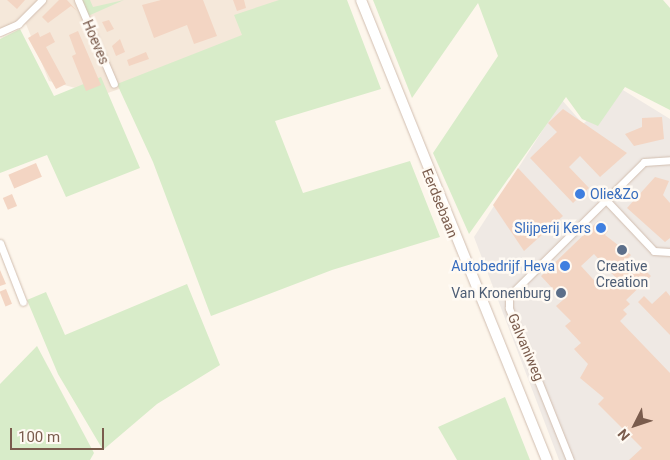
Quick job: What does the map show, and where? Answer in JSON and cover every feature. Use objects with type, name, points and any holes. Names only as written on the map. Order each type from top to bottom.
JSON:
[{"type":"main road","name":"Eerdsebaan","points":[[360,0],[547,460]]},
{"type":"street","points":[[0,32],[18,24],[42,0]]},
{"type":"street","name":"Hoeves","points":[[78,0],[114,84]]},
{"type":"street","name":"Galvaniweg","points":[[570,460],[508,301],[511,290],[644,162],[670,160]]},
{"type":"street","points":[[605,199],[654,251],[670,252]]},
{"type":"street","points":[[0,243],[23,302]]},
{"type":"shaded area","points":[[0,0],[295,0],[300,26],[102,95],[49,81],[26,24],[0,30]]},
{"type":"shaded area","points":[[623,90],[670,119],[670,460],[559,460],[474,237],[562,100],[583,124]]},
{"type":"green space","points":[[81,0],[90,0],[93,7],[124,0],[88,16]]},
{"type":"green space","points":[[279,0],[347,0],[381,89],[275,121],[303,193],[410,161],[440,237],[332,270],[211,316],[153,162],[117,84],[242,35],[234,15]]},
{"type":"green space","points":[[373,0],[663,0],[670,8],[670,110],[625,87],[598,126],[582,119],[566,97],[469,234],[433,153],[498,56],[478,3],[412,98]]},
{"type":"green space","points":[[20,29],[54,96],[101,77],[140,168],[66,197],[47,155],[0,173],[0,39]]},
{"type":"green space","points":[[187,284],[220,365],[157,404],[103,450],[58,374],[27,300],[46,292],[65,335]]},
{"type":"green space","points":[[37,346],[94,453],[90,460],[0,460],[0,384]]},
{"type":"green space","points":[[505,397],[530,460],[457,460],[438,427]]},
{"type":"building","points":[[7,0],[25,0],[17,9]]},
{"type":"building","points":[[59,0],[67,0],[77,11],[71,6],[48,23],[42,17]]},
{"type":"building","points":[[161,0],[203,0],[217,36],[194,44],[187,25],[154,38],[142,5]]},
{"type":"building","points":[[233,0],[244,0],[246,8],[237,11]]},
{"type":"building","points":[[109,20],[114,29],[107,32],[102,22]]},
{"type":"building","points":[[78,31],[101,85],[86,91],[72,56],[76,54],[69,35]]},
{"type":"building","points":[[38,32],[40,37],[50,32],[55,42],[46,47],[66,84],[56,89],[28,38]]},
{"type":"building","points":[[120,39],[125,52],[116,56],[112,46]]},
{"type":"building","points":[[146,52],[149,59],[129,66],[127,60]]},
{"type":"building","points":[[563,109],[627,153],[600,177],[580,156],[569,167],[589,188],[573,203],[530,158],[557,132],[548,123]]},
{"type":"building","points":[[662,117],[664,139],[634,146],[625,134],[642,127],[642,118]]},
{"type":"building","points":[[36,163],[42,177],[14,189],[8,175]]},
{"type":"building","points":[[518,168],[563,216],[524,251],[493,205]]},
{"type":"building","points":[[655,177],[669,181],[663,195],[670,203],[670,238],[665,242],[627,208]]},
{"type":"building","points":[[12,194],[17,206],[8,210],[3,198]]},
{"type":"building","points":[[598,221],[608,231],[605,235],[631,255],[622,264],[628,271],[637,262],[651,276],[626,300],[630,304],[623,310],[627,314],[620,321],[670,373],[670,460],[629,460],[642,448],[598,404],[604,398],[580,378],[588,364],[574,349],[581,343],[565,326],[571,321],[556,306],[563,300],[541,276]],"holes":[[[594,254],[616,278],[603,290],[581,266]]]},
{"type":"building","points":[[0,270],[6,284],[0,286]]},
{"type":"building","points":[[6,289],[12,304],[6,306],[0,291]]},
{"type":"building","points":[[666,291],[670,296],[670,335],[638,302],[644,296],[652,304]]},
{"type":"place","name":"Olie&Zo","points":[[580,194]]},
{"type":"place","name":"Slijperij Kers","points":[[601,228]]},
{"type":"place","name":"Creative Creation","points":[[622,250]]},
{"type":"place","name":"Autobedrijf Heva","points":[[565,266]]},
{"type":"place","name":"Van Kronenburg","points":[[561,293]]}]
